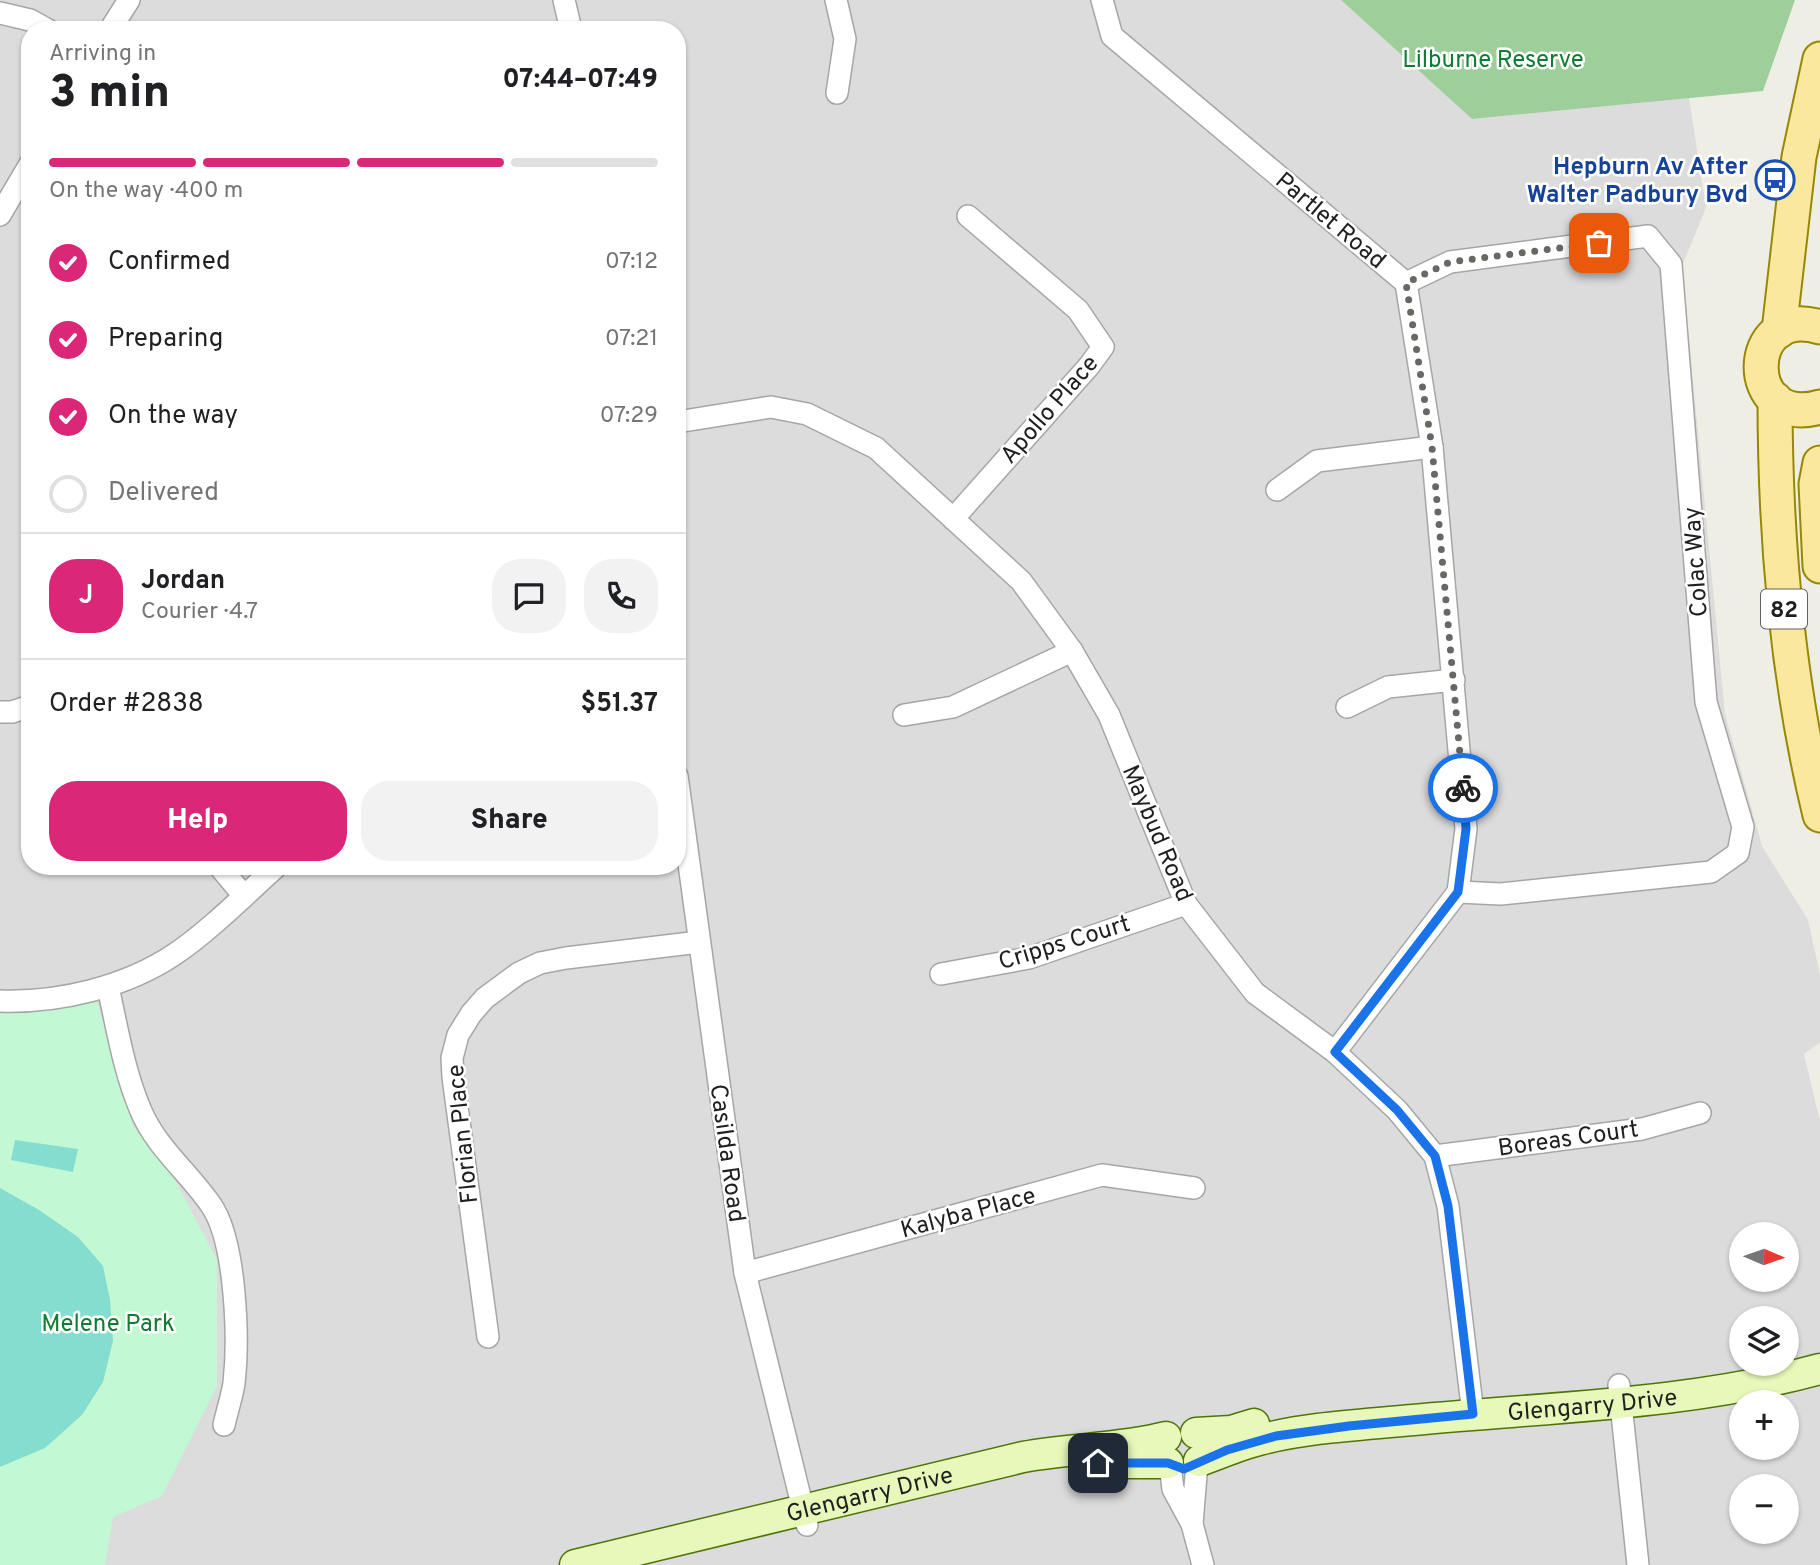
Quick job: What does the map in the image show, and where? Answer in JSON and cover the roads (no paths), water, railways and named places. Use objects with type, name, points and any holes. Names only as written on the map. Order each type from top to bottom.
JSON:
[{"type":"main road","points":[[1779,331],[1799,157],[1820,59]]},
{"type":"main road","points":[[1820,327],[1791,325],[1779,331],[1768,341],[1759,368],[1762,382],[1780,404],[1794,410],[1820,407]]},
{"type":"main road","name":"82","points":[[1774,399],[1775,468],[1785,618],[1808,768],[1820,816]]},
{"type":"main road","name":"82","points":[[1820,463],[1816,484],[1820,566]]},
{"type":"main road","points":[[1799,1357],[1820,1350]]},
{"type":"main road","name":"Glengarry Drive","points":[[575,1565],[1049,1470],[1183,1454],[1231,1431],[1287,1416],[1472,1406],[1620,1393],[1742,1388],[1820,1369]]},
{"type":"main road","name":"Glengarry Drive","points":[[1620,1393],[1729,1372]]},
{"type":"main road","name":"Glengarry Drive","points":[[641,1565],[805,1517]]},
{"type":"street","points":[[116,21],[129,0]]},
{"type":"street","points":[[564,0],[569,21]]},
{"type":"street","points":[[836,0],[845,39],[837,93]]},
{"type":"street","name":"Partlet Road","points":[[1102,0],[1112,36],[1406,283],[1432,447],[1454,680],[1466,829],[1458,892]]},
{"type":"street","points":[[0,13],[32,21]]},
{"type":"street","points":[[0,215],[21,179]]},
{"type":"street","name":"Apollo Place","points":[[953,519],[1103,347],[1078,310],[968,216]]},
{"type":"street","name":"Colac Way","points":[[1406,283],[1450,262],[1648,236],[1671,264],[1706,702],[1743,827],[1738,853],[1711,872],[1501,894],[1458,892]]},
{"type":"street","name":"Maybud Road","points":[[686,421],[771,407],[807,414],[876,449],[1021,581],[1072,651],[1109,715],[1186,904],[1255,993],[1335,1052],[1397,1110],[1435,1156],[1448,1206],[1472,1406]]},
{"type":"street","points":[[1277,490],[1318,461],[1432,447]]},
{"type":"street","points":[[904,715],[953,707],[1072,651]]},
{"type":"street","points":[[1347,707],[1388,687],[1454,680]]},
{"type":"street","name":"Casilda Road","points":[[686,844],[745,1273],[805,1517]]},
{"type":"street","points":[[226,875],[244,896]]},
{"type":"street","points":[[0,1001],[52,998],[108,987],[175,954],[267,875]]},
{"type":"street","points":[[1335,1052],[1458,892]]},
{"type":"street","name":"Cripps Court","points":[[941,974],[1029,958],[1186,904]]},
{"type":"street","name":"Florian Place","points":[[488,1337],[453,1077],[452,1058],[458,1035],[485,998],[510,978],[540,963],[699,942]]},
{"type":"street","points":[[108,987],[141,1112],[159,1142],[212,1206],[222,1225],[232,1277],[235,1327],[234,1384],[224,1425]]},
{"type":"street","name":"Boreas Court","points":[[1435,1156],[1642,1129],[1700,1113]]},
{"type":"street","name":"Kalyba Place","points":[[745,1273],[1102,1175],[1194,1188]]},
{"type":"street","points":[[1620,1393],[1638,1565]]},
{"type":"street","points":[[1183,1454],[1192,1524],[1203,1565]]},
{"type":"place","name":"Hepburn Av After Walter Padbury Bvd","points":[[1775,180]]},
{"type":"park label","name":"Lilburne Reserve","points":[[1493,59]]},
{"type":"park label","name":"Melene Park","points":[[108,1323]]}]
